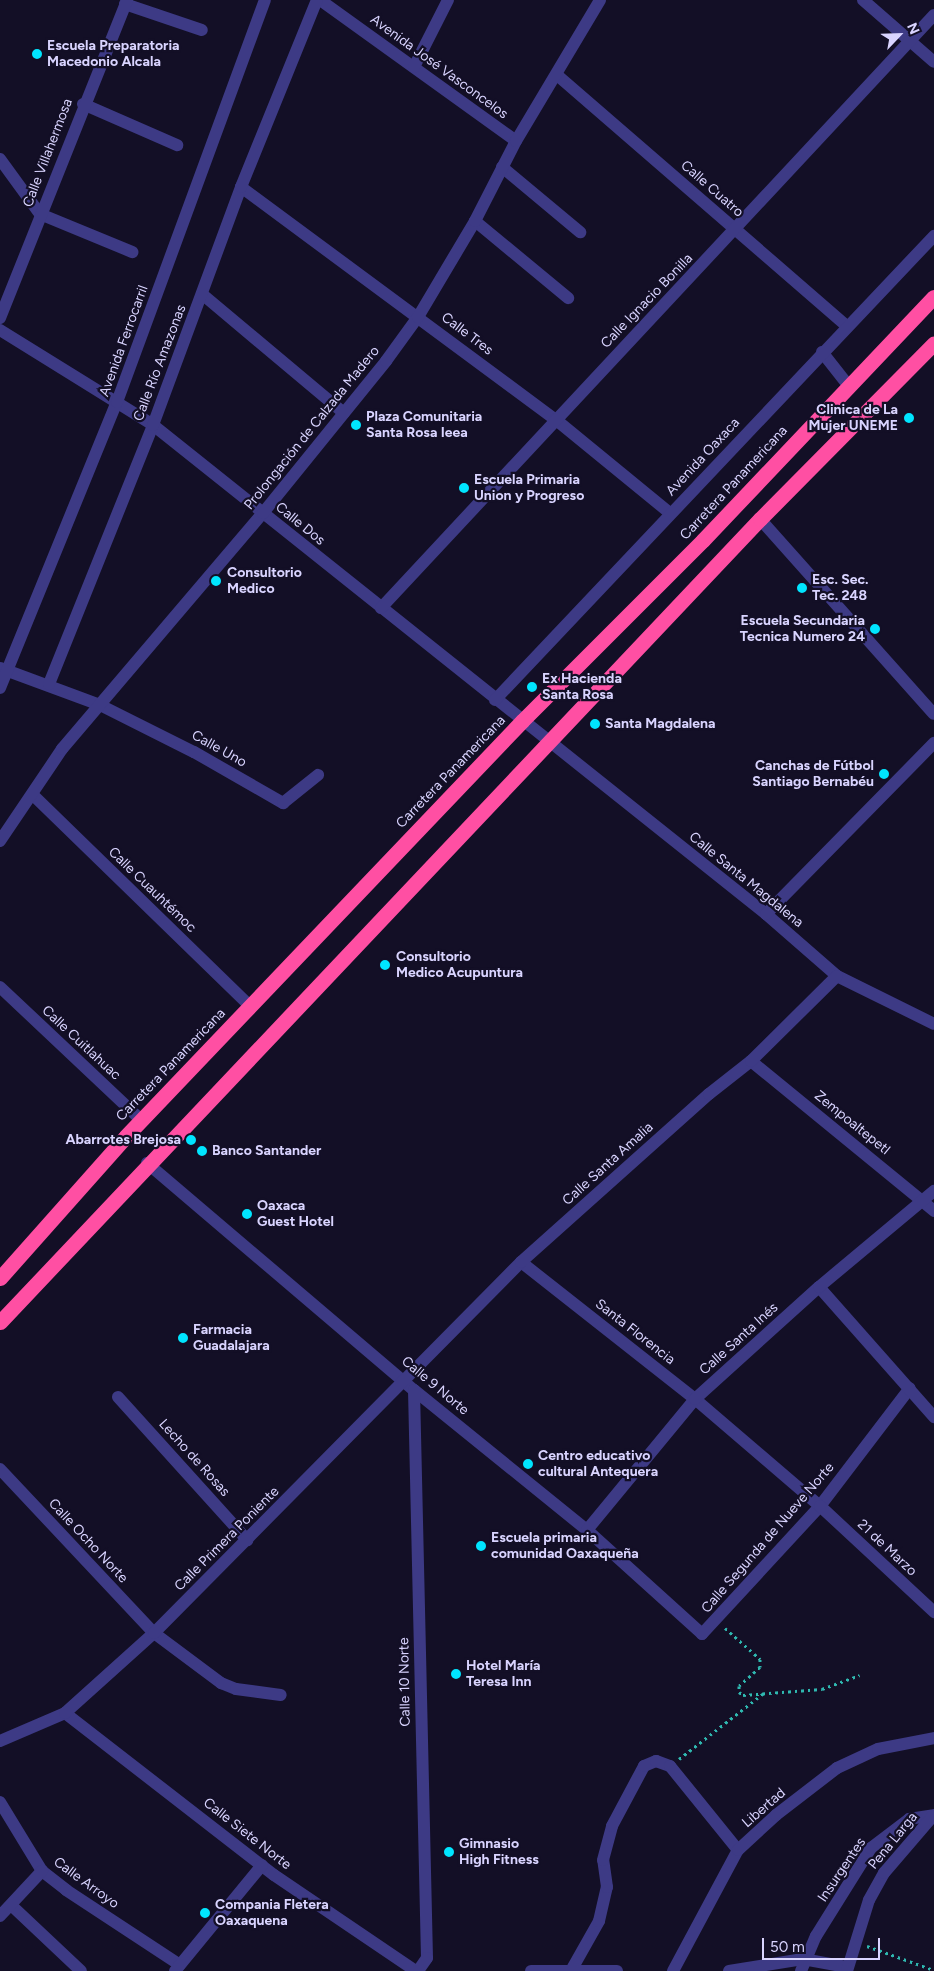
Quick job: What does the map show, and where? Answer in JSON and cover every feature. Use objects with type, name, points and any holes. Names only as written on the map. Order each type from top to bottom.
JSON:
[{"type":"highway","name":"Carretera Panamericana","points":[[0,1278],[141,1120],[522,721],[703,540],[848,385],[934,297]]},
{"type":"highway","points":[[0,1322],[147,1164],[326,981],[760,519],[934,343]]},
{"type":"street","name":"Avenida Ferrocarril","points":[[0,688],[4,669],[117,402],[265,0]]},
{"type":"street","name":"Avenida José Vasconcelos","points":[[319,0],[516,141]]},
{"type":"street","name":"Calle Río Amazonas","points":[[49,684],[153,425],[241,186],[319,0]]},
{"type":"street","points":[[414,67],[448,0]]},
{"type":"street","name":"Prolongación de Calzada Madero","points":[[0,841],[33,795],[62,749],[263,513],[344,413],[418,317],[475,221],[516,141],[600,0]]},
{"type":"street","points":[[863,0],[934,62]]},
{"type":"street","points":[[126,2],[202,30]]},
{"type":"street","name":"Calle Villahermosa","points":[[0,318],[83,104],[126,2]]},
{"type":"street","name":"Calle Ignacio Bonilla","points":[[381,608],[555,418],[736,230],[934,15]]},
{"type":"street","name":"Calle Cuatro","points":[[556,75],[847,326]]},
{"type":"street","points":[[83,104],[177,145]]},
{"type":"street","points":[[0,159],[40,214],[132,252]]},
{"type":"street","points":[[502,167],[580,232]]},
{"type":"street","name":"Calle Tres","points":[[241,186],[555,418],[670,513]]},
{"type":"street","points":[[475,221],[568,298]]},
{"type":"street","name":"Avenida Oaxaca","points":[[495,700],[822,352],[934,236]]},
{"type":"street","points":[[202,294],[344,413]]},
{"type":"street","name":"Calle Dos","points":[[0,330],[153,425],[522,721]]},
{"type":"street","points":[[822,352],[848,385]]},
{"type":"street","points":[[760,519],[934,714]]},
{"type":"street","points":[[4,669],[100,704]]},
{"type":"street","name":"Calle Uno","points":[[100,704],[194,752],[283,802],[318,775]]},
{"type":"street","name":"Calle Santa Magdalena","points":[[522,721],[766,914],[837,976],[934,1024]]},
{"type":"street","points":[[766,914],[934,743]]},
{"type":"street","name":"Calle Cuauhtémoc","points":[[33,795],[250,1006]]},
{"type":"street","name":"Calle Santa Amalia","points":[[404,1380],[522,1262],[709,1094],[751,1061],[837,976]]},
{"type":"street","name":"Calle Cuitlahuac","points":[[0,987],[141,1120]]},
{"type":"street","name":"Zempoaltepetl","points":[[751,1061],[934,1211]]},
{"type":"street","name":"Calle 9 Norte","points":[[147,1164],[414,1390],[587,1530],[702,1634]]},
{"type":"street","name":"Calle Santa Inés","points":[[587,1530],[695,1399],[819,1287],[934,1191]]},
{"type":"street","name":"Santa Florencia","points":[[522,1262],[695,1399],[820,1506]]},
{"type":"street","points":[[819,1287],[934,1417]]},
{"type":"street","name":"Calle Primera Poniente","points":[[0,1741],[65,1713],[154,1633],[404,1380]]},
{"type":"street","name":"Calle Segunda de Nueve Norte","points":[[702,1634],[716,1622],[820,1506],[910,1388]]},
{"type":"street","name":"Calle 10 Norte","points":[[414,1390],[427,1958],[417,1971]]},
{"type":"street","name":"Lecho de Rosas","points":[[118,1397],[247,1540]]},
{"type":"street","name":"Calle Ocho Norte","points":[[0,1469],[154,1633],[221,1683],[281,1695]]},
{"type":"street","name":"21 de Marzo","points":[[820,1506],[934,1612]]},
{"type":"street","name":"Calle Siete Norte","points":[[65,1713],[262,1865],[417,1971]]},
{"type":"street","name":"Libertad","points":[[673,1971],[738,1850],[776,1815],[837,1768],[878,1749],[934,1738]]},
{"type":"street","points":[[572,1969],[600,1921],[607,1887],[603,1860],[612,1826],[644,1766],[656,1761],[670,1766],[738,1850]]},
{"type":"street","name":"Calle Arroyo","points":[[0,1802],[42,1871],[177,1968]]},
{"type":"street","name":"Pena Larga","points":[[847,1969],[854,1942],[869,1900],[884,1873],[933,1816]]},
{"type":"street","name":"Insurgentes","points":[[802,1965],[871,1848],[909,1819],[933,1816]]},
{"type":"street","points":[[177,1968],[262,1865]]},
{"type":"street","points":[[0,1916],[42,1871]]},
{"type":"street","points":[[11,1905],[81,1971]]},
{"type":"street","points":[[729,1971],[802,1965],[847,1969]]},
{"type":"street","points":[[531,1970],[617,1971]]},
{"type":"path","points":[[716,1622],[760,1658],[760,1667],[739,1686],[739,1692],[743,1695],[822,1689],[860,1676]]},
{"type":"path","points":[[670,1766],[765,1692]]},
{"type":"path","points":[[854,1942],[934,1970]]},
{"type":"place","name":"Escuela Preparatoria Macedonio Alcala","points":[[37,54]]},
{"type":"place","name":"Clinica de La Mujer UNEME","points":[[909,418]]},
{"type":"place","name":"Plaza Comunitaria Santa Rosa Ieea","points":[[356,425]]},
{"type":"place","name":"Escuela Primaria Union y Progreso","points":[[464,488]]},
{"type":"place","name":"Consultorio Medico","points":[[216,581]]},
{"type":"place","name":"Esc. Sec. Tec. 248","points":[[802,588]]},
{"type":"place","name":"Escuela Secundaria Tecnica Numero 24","points":[[875,629]]},
{"type":"place","name":"Ex Hacienda Santa Rosa","points":[[532,687]]},
{"type":"place","name":"Santa Magdalena","points":[[595,724]]},
{"type":"place","name":"Canchas de Fútbol Santiago Bernabéu","points":[[884,774]]},
{"type":"place","name":"Consultorio Medico Acupuntura","points":[[385,965]]},
{"type":"place","name":"Abarrotes Brejosa","points":[[191,1140]]},
{"type":"place","name":"Banco Santander","points":[[202,1151]]},
{"type":"place","name":"Oaxaca Guest Hotel","points":[[247,1214]]},
{"type":"place","name":"Farmacia Guadalajara","points":[[183,1338]]},
{"type":"place","name":"Centro educativo cultural Antequera","points":[[528,1464]]},
{"type":"place","name":"Escuela primaria comunidad Oaxaqueña","points":[[481,1546]]},
{"type":"place","name":"Hotel María Teresa Inn","points":[[456,1674]]},
{"type":"place","name":"Gimnasio High Fitness","points":[[449,1852]]},
{"type":"place","name":"Compania Fletera Oaxaquena","points":[[205,1913]]}]
